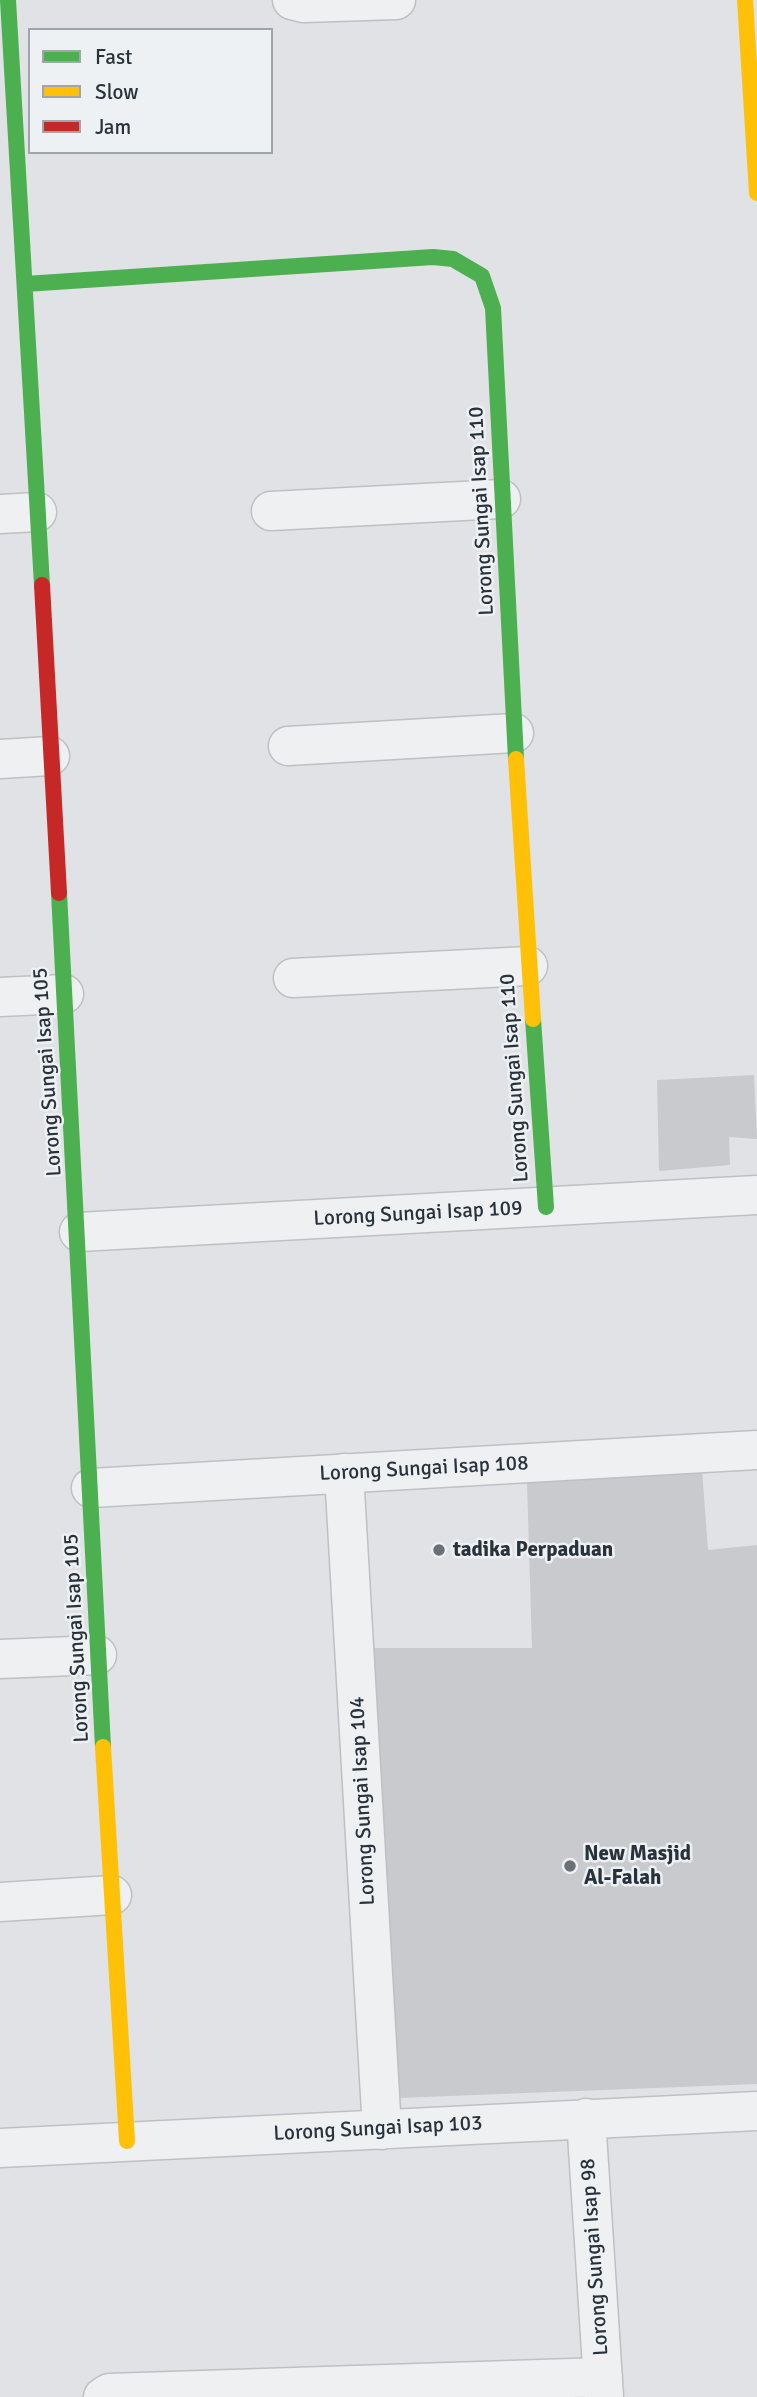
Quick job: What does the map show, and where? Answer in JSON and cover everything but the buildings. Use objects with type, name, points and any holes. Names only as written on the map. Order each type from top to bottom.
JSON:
[{"type":"street","points":[[292,0],[304,3],[396,0]]},
{"type":"street","points":[[745,0],[757,193]]},
{"type":"street","name":"Lorong Sungai Isap 105","points":[[6,2],[25,284],[18,513],[50,756],[79,1232],[97,1655],[127,2141]]},
{"type":"street","name":"Lorong Sungai Isap 110","points":[[25,284],[433,257],[453,259],[482,276],[493,308],[514,733],[545,1207]]},
{"type":"street","points":[[271,511],[501,499]]},
{"type":"street","points":[[288,746],[514,733]]},
{"type":"street","points":[[0,760],[50,756]]},
{"type":"street","points":[[293,978],[528,967]]},
{"type":"street","points":[[0,997],[64,994]]},
{"type":"street","name":"Lorong Sungai Isap 109","points":[[79,1232],[757,1195]]},
{"type":"street","name":"Lorong Sungai Isap 108","points":[[91,1488],[757,1450]]},
{"type":"street","name":"Lorong Sungai Isap 104","points":[[344,1473],[383,2130]]},
{"type":"street","points":[[0,1659],[97,1655]]},
{"type":"street","points":[[0,1902],[112,1895]]},
{"type":"street","name":"Lorong Sungai Isap 103","points":[[0,2148],[757,2111]]},
{"type":"street","name":"Lorong Sungai Isap 98","points":[[586,2118],[603,2387]]},
{"type":"street","points":[[103,2397],[109,2393],[603,2387]]},
{"type":"traffic: fast","points":[[8,0],[42,585]]},
{"type":"traffic: fast","points":[[25,284],[433,257],[453,259],[482,276],[493,308],[516,759]]},
{"type":"traffic: fast","points":[[59,893],[103,1747]]},
{"type":"traffic: fast","points":[[533,1019],[546,1207]]},
{"type":"traffic: slow","points":[[745,0],[757,193]]},
{"type":"traffic: slow","points":[[516,759],[533,1019]]},
{"type":"traffic: slow","points":[[103,1747],[127,2141]]},
{"type":"traffic: jam","points":[[42,585],[59,893]]},
{"type":"place","name":"tadika Perpaduan","points":[[439,1550]]},
{"type":"place","name":"New Masjid Al-Falah","points":[[570,1866]]}]
